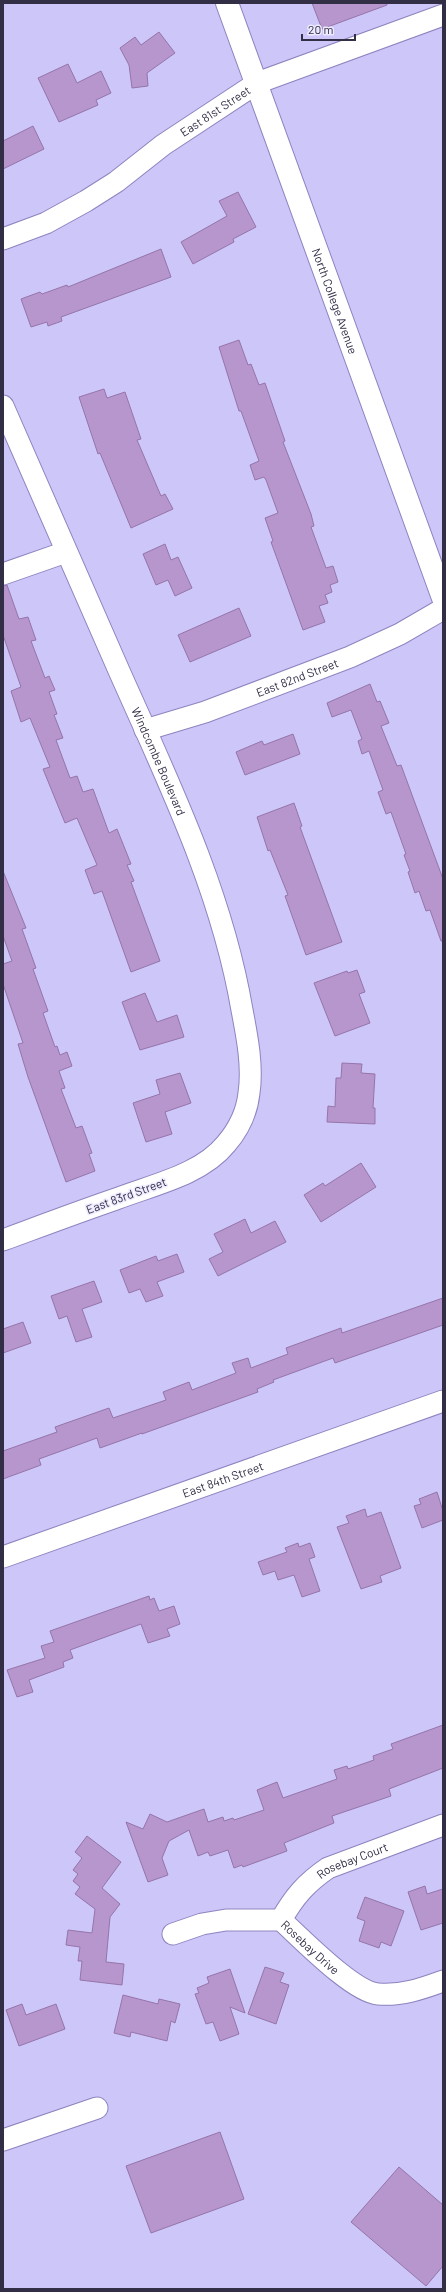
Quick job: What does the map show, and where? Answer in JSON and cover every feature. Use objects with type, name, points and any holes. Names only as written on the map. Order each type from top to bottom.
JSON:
[{"type":"main road","name":"North College Avenue","points":[[227,3],[439,573],[443,598]]},
{"type":"street","name":"East 81st Street","points":[[3,239],[46,223],[82,203],[116,182],[163,145],[258,83],[443,15]]},
{"type":"street","name":"Windcombe Boulevard","points":[[3,406],[145,730],[205,872],[221,919],[234,967],[245,1026],[250,1076],[247,1104],[241,1123],[236,1130]]},
{"type":"street","points":[[3,574],[66,552]]},
{"type":"street","name":"East 82nd Street","points":[[145,730],[205,712],[350,657],[400,634],[443,609]]},
{"type":"street","name":"East 83rd Street","points":[[3,1240],[192,1170],[207,1162],[222,1150],[236,1130]]},
{"type":"street","name":"East 84th Street","points":[[3,1557],[443,1401]]},
{"type":"street","name":"Rosebay Court","points":[[281,1920],[294,1898],[315,1877],[328,1868],[443,1826]]},
{"type":"street","name":"Rosebay Drive","points":[[173,1934],[202,1924],[226,1920],[281,1920],[358,1988],[376,1994],[404,1994],[443,1981]]},
{"type":"street","points":[[3,2140],[97,2108]]},
{"type":"building","points":[[312,3],[387,3],[387,5],[322,29]]},
{"type":"building","points":[[159,32],[175,53],[147,73],[148,86],[132,88],[129,65],[120,48],[135,37],[141,45]]},
{"type":"building","points":[[68,64],[77,83],[101,71],[111,93],[96,100],[98,105],[59,122],[38,78]]},
{"type":"building","points":[[33,126],[44,149],[3,169],[3,141]]},
{"type":"building","points":[[238,192],[256,227],[233,239],[234,242],[193,264],[181,242],[227,216],[219,201]]},
{"type":"building","points":[[161,249],[171,277],[61,317],[62,321],[48,326],[47,322],[31,327],[21,299],[40,292],[42,294],[67,285],[68,287]]},
{"type":"building","points":[[239,340],[248,365],[251,364],[259,385],[265,383],[285,441],[283,442],[311,514],[314,526],[311,527],[326,568],[333,566],[338,582],[330,585],[332,592],[325,595],[328,603],[319,606],[325,622],[303,630],[271,542],[273,541],[265,518],[278,513],[264,477],[255,480],[250,465],[259,461],[241,411],[239,411],[219,347]]},
{"type":"building","points":[[104,389],[107,398],[125,392],[141,439],[137,440],[161,496],[165,494],[173,509],[131,528],[100,453],[98,454],[79,397]]},
{"type":"building","points":[[165,544],[171,560],[178,557],[192,588],[175,596],[168,580],[156,585],[143,554]]},
{"type":"building","points":[[7,585],[19,619],[28,617],[36,640],[31,641],[45,678],[49,676],[55,690],[49,692],[57,714],[54,715],[63,738],[56,740],[70,778],[77,776],[83,792],[93,789],[109,833],[117,829],[131,864],[127,865],[134,881],[131,882],[160,961],[131,972],[102,891],[94,894],[85,870],[97,865],[77,818],[65,823],[43,769],[50,767],[30,718],[21,722],[11,691],[21,687],[3,635],[3,586]]},
{"type":"building","points":[[239,608],[251,636],[190,662],[178,635]]},
{"type":"building","points":[[370,684],[377,702],[380,701],[389,723],[381,726],[397,766],[401,765],[443,879],[443,941],[441,941],[430,910],[426,911],[419,891],[415,893],[408,872],[410,871],[404,855],[406,854],[391,812],[386,814],[378,792],[383,790],[369,751],[362,754],[358,741],[362,739],[351,710],[332,717],[327,703]]},
{"type":"building","points":[[293,734],[300,754],[245,775],[236,752],[262,741],[264,745]]},
{"type":"building","points":[[294,803],[302,826],[300,827],[342,942],[306,955],[285,896],[288,895],[270,850],[268,851],[257,817]]},
{"type":"building","points":[[3,871],[26,928],[22,929],[36,968],[33,969],[48,1011],[43,1013],[55,1047],[57,1046],[60,1055],[67,1052],[72,1066],[59,1071],[65,1088],[61,1089],[76,1128],[82,1126],[92,1153],[89,1154],[95,1171],[66,1182],[28,1077],[18,1044],[23,1043],[3,984],[3,964],[12,961],[3,936]]},
{"type":"building","points":[[357,970],[365,992],[359,994],[370,1023],[335,1036],[314,983],[347,971],[348,973]]},
{"type":"building","points":[[145,993],[157,1022],[177,1015],[184,1037],[140,1050],[122,1002]]},
{"type":"building","points":[[342,1063],[362,1064],[361,1073],[375,1074],[373,1108],[375,1108],[375,1124],[327,1122],[328,1106],[335,1107],[336,1078],[341,1078]]},
{"type":"building","points":[[180,1073],[191,1103],[165,1112],[172,1134],[146,1142],[133,1103],[160,1094],[156,1080]]},
{"type":"building","points":[[361,1163],[376,1187],[321,1222],[304,1195],[323,1183],[325,1186]]},
{"type":"building","points":[[245,1219],[251,1233],[275,1221],[286,1242],[218,1276],[209,1259],[223,1252],[214,1234]]},
{"type":"building","points":[[177,1254],[184,1272],[157,1282],[163,1296],[146,1302],[140,1289],[129,1293],[120,1270],[156,1256],[158,1261]]},
{"type":"building","points":[[94,1281],[102,1302],[82,1309],[92,1337],[76,1342],[67,1316],[59,1319],[51,1296]]},
{"type":"building","points":[[443,1298],[443,1325],[335,1363],[333,1358],[273,1380],[274,1382],[257,1389],[258,1392],[100,1448],[97,1438],[39,1459],[41,1465],[3,1479],[3,1451],[57,1432],[55,1427],[109,1408],[113,1418],[166,1400],[163,1392],[189,1382],[192,1390],[236,1373],[232,1363],[248,1358],[251,1368],[288,1354],[286,1348],[341,1328],[342,1333]]},
{"type":"building","points":[[23,1322],[31,1343],[3,1353],[3,1329]]},
{"type":"building","points":[[437,1492],[443,1511],[443,1520],[422,1528],[414,1506],[421,1504],[419,1499]]},
{"type":"building","points":[[365,1509],[367,1517],[381,1512],[401,1568],[380,1576],[382,1582],[361,1589],[337,1527],[349,1523],[346,1516]]},
{"type":"building","points":[[298,1543],[299,1547],[310,1543],[315,1557],[309,1559],[320,1591],[302,1597],[294,1575],[278,1580],[275,1571],[263,1575],[258,1562],[287,1552],[285,1548]]},
{"type":"building","points":[[149,1596],[150,1600],[154,1598],[159,1611],[174,1606],[180,1624],[167,1629],[170,1636],[148,1643],[141,1624],[70,1650],[73,1658],[63,1662],[64,1667],[29,1680],[33,1692],[17,1697],[7,1670],[45,1658],[41,1646],[54,1642],[50,1631]]},
{"type":"building","points":[[443,1725],[443,1768],[389,1789],[391,1796],[332,1816],[334,1823],[284,1843],[287,1851],[243,1867],[242,1865],[234,1868],[228,1850],[210,1856],[208,1852],[198,1856],[189,1830],[169,1841],[162,1858],[168,1875],[148,1882],[126,1822],[143,1829],[150,1814],[167,1822],[204,1809],[208,1822],[223,1817],[224,1821],[233,1818],[234,1820],[264,1810],[257,1790],[277,1782],[283,1798],[337,1779],[334,1770],[347,1766],[348,1769],[374,1760],[373,1756],[393,1749],[391,1744]]},
{"type":"building","points":[[87,1836],[121,1862],[102,1888],[120,1904],[110,1917],[106,1962],[124,1964],[122,1985],[80,1980],[82,1961],[78,1961],[80,1947],[66,1945],[68,1930],[92,1933],[95,1909],[75,1894],[80,1887],[73,1881],[78,1874],[73,1870],[82,1858],[75,1852]]},
{"type":"building","points":[[425,1886],[427,1894],[443,1889],[443,1923],[421,1930],[408,1892]]},
{"type":"building","points":[[365,1897],[404,1911],[391,1946],[381,1942],[379,1948],[359,1941],[365,1921],[357,1918]]},
{"type":"building","points":[[265,1967],[284,1973],[280,1982],[289,1985],[276,2024],[248,2014]]},
{"type":"building","points":[[230,1969],[245,2013],[230,2007],[239,2034],[220,2041],[213,2022],[206,2024],[195,1994],[199,1993],[197,1988],[209,1983],[207,1977]]},
{"type":"building","points":[[123,1995],[158,2004],[159,1999],[180,2004],[175,2023],[171,2021],[167,2041],[131,2032],[130,2037],[114,2033]]},
{"type":"building","points":[[22,2004],[26,2015],[56,2004],[65,2029],[19,2046],[6,2010]]},
{"type":"building","points":[[220,2132],[244,2199],[151,2233],[126,2166]]},
{"type":"building","points":[[399,2167],[443,2205],[443,2266],[426,2286],[351,2222]]}]
